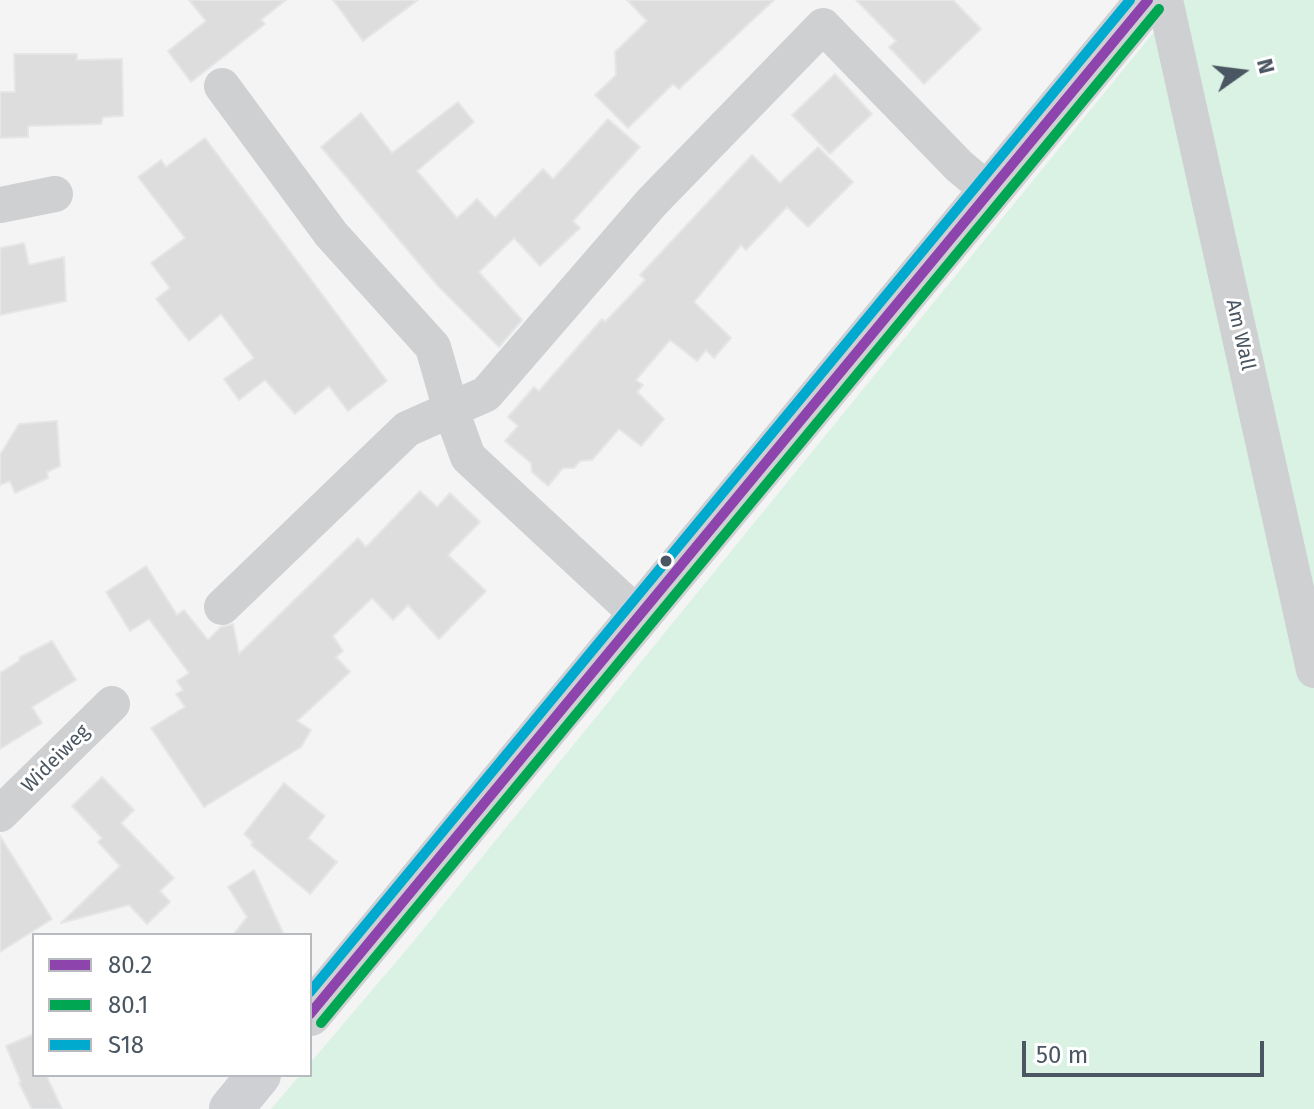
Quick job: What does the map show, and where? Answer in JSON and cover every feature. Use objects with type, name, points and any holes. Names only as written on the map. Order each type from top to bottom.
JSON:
[{"type":"main road","points":[[312,1012],[1148,0]]},
{"type":"main road","points":[[231,1109],[257,1077]]},
{"type":"street","name":"Am Wall","points":[[1165,0],[1314,670]]},
{"type":"street","points":[[222,607],[407,429],[486,394],[652,202],[823,26],[959,166],[990,192]]},
{"type":"street","points":[[222,86],[331,234],[433,347],[468,457],[639,616]]},
{"type":"street","points":[[0,205],[55,194]]},
{"type":"street","name":"Wideiweg","points":[[0,814],[112,704]]},
{"type":"green space","points":[[1180,0],[1314,0],[1314,1109],[271,1109],[298,1077],[312,1077],[312,1061],[408,948]]},
{"type":"building","points":[[189,0],[286,0],[261,20],[265,24],[191,82],[168,51],[206,21]]},
{"type":"building","points":[[333,0],[418,0],[363,41]]},
{"type":"building","points":[[627,0],[774,0],[679,89],[673,84],[628,128],[595,95],[616,75],[615,52],[647,21]]},
{"type":"building","points":[[856,0],[953,0],[981,29],[924,84],[889,47],[896,41]]},
{"type":"building","points":[[14,54],[77,54],[77,60],[122,59],[123,116],[103,117],[101,124],[28,126],[28,137],[0,138],[0,92],[15,92]]},
{"type":"building","points":[[835,74],[872,114],[830,154],[792,115]]},
{"type":"building","points":[[458,102],[474,122],[417,171],[457,218],[477,199],[495,218],[543,169],[553,179],[608,119],[640,147],[573,221],[580,228],[540,266],[514,238],[479,272],[522,320],[499,347],[438,286],[321,147],[361,113],[392,153]]},
{"type":"building","points":[[205,138],[387,381],[348,411],[329,386],[295,414],[265,380],[239,400],[224,379],[254,358],[221,314],[189,341],[156,299],[170,288],[151,263],[185,238],[138,177],[161,160],[166,167]]},
{"type":"building","points":[[818,147],[853,182],[808,227],[787,207],[746,250],[741,245],[694,302],[731,338],[714,358],[706,350],[697,361],[670,340],[636,380],[643,385],[637,392],[664,419],[641,446],[619,429],[592,460],[580,461],[574,468],[563,468],[548,486],[532,472],[531,463],[505,441],[518,426],[508,417],[534,387],[539,391],[602,319],[605,322],[645,280],[640,275],[752,155],[780,183]]},
{"type":"building","points":[[24,243],[29,265],[64,257],[66,301],[0,315],[0,248]]},
{"type":"building","points":[[57,421],[60,466],[47,472],[48,478],[15,493],[10,481],[0,485],[0,455],[19,424]]},
{"type":"building","points":[[420,491],[437,507],[450,493],[480,522],[448,555],[486,591],[439,639],[408,605],[393,620],[372,598],[333,636],[343,651],[336,657],[350,672],[297,721],[311,730],[301,747],[204,807],[151,728],[185,707],[176,694],[183,690],[177,681],[189,673],[149,619],[130,631],[106,592],[146,566],[177,615],[184,610],[208,640],[221,627],[233,624],[239,654],[358,538],[366,547]]},
{"type":"building","points":[[52,641],[76,680],[32,707],[42,723],[0,749],[0,673],[19,661],[20,657]]},
{"type":"building","points":[[102,777],[134,810],[121,823],[174,878],[160,891],[170,902],[147,924],[129,905],[61,923],[120,866],[98,842],[102,838],[72,806]]},
{"type":"building","points":[[284,783],[325,816],[308,838],[337,862],[310,894],[251,845],[253,842],[244,834]]},
{"type":"building","points":[[0,836],[52,919],[0,952]]},
{"type":"building","points":[[254,870],[283,933],[235,933],[247,917],[228,887]]},
{"type":"building","points":[[32,1035],[32,1077],[47,1077],[62,1109],[32,1109],[6,1046]]},
{"type":"transit line","name":"S18","points":[[312,990],[1130,0]]},
{"type":"transit line","name":"80.2","points":[[312,1012],[1148,0]]},
{"type":"transit line","name":"80.1","points":[[321,1023],[1159,9]]}]
